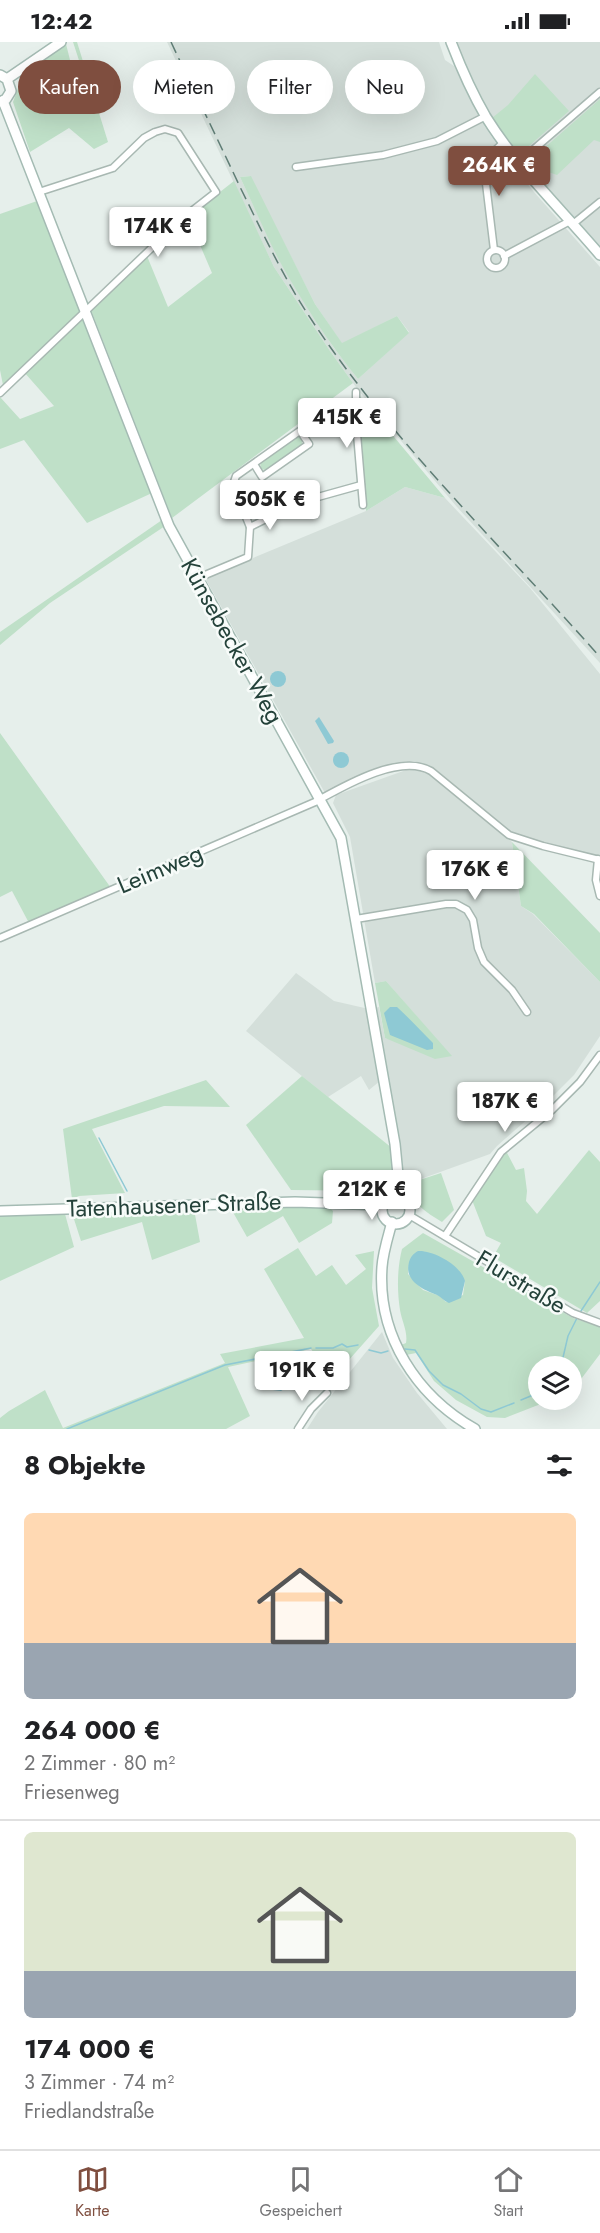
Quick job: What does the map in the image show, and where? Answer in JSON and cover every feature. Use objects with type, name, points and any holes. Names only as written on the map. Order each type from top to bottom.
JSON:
[{"type":"street","points":[[2,102],[11,91],[4,77],[61,42]]},
{"type":"street","points":[[451,42],[466,78],[486,116],[504,142],[600,255]]},
{"type":"street","points":[[519,162],[600,92]]},
{"type":"street","name":"Künsebecker Weg","points":[[2,102],[169,526],[340,838],[395,1144],[398,1175],[397,1196]]},
{"type":"street","points":[[296,167],[383,155],[437,141],[486,116]]},
{"type":"street","points":[[0,393],[184,218],[216,192],[178,132],[165,129],[144,138],[113,168],[39,192]]},
{"type":"street","points":[[494,250],[484,167],[489,156],[504,142]]},
{"type":"street","points":[[504,256],[572,223],[600,202]]},
{"type":"street","points":[[494,250],[501,252],[504,256],[503,264],[498,267],[492,267],[488,263],[490,253],[494,250]]},
{"type":"street","points":[[356,392],[356,422],[363,505]]},
{"type":"street","points":[[198,578],[248,557],[250,527],[233,485],[236,476],[311,423],[356,422]]},
{"type":"street","points":[[254,464],[262,477],[309,444],[300,431]]},
{"type":"street","points":[[250,527],[300,502],[361,485]]},
{"type":"street","name":"Leimweg","points":[[0,938],[320,800],[362,779],[392,768],[416,765],[431,771],[509,835],[599,859]]},
{"type":"street","points":[[599,859],[596,880],[600,896]]},
{"type":"street","points":[[356,919],[446,904],[461,906],[473,920],[478,948],[484,962],[512,990],[527,1012]]},
{"type":"street","points":[[409,1215],[445,1236],[501,1152],[559,1103],[580,1082],[600,1055]]},
{"type":"street","points":[[397,1196],[407,1202],[409,1215],[400,1223],[392,1222],[383,1213],[383,1204],[388,1198],[397,1196]]},
{"type":"street","name":"Tatenhausener Straße","points":[[0,1211],[295,1202],[383,1204]]},
{"type":"street","points":[[392,1222],[386,1245],[382,1293],[387,1323],[394,1343],[404,1362],[435,1402],[462,1426],[475,1429]]},
{"type":"street","name":"Flurstraße","points":[[445,1236],[573,1313],[600,1323]]},
{"type":"street","points":[[298,1429],[311,1409],[327,1393]]},
{"type":"shaded area","points":[[167,42],[439,42],[445,60],[454,66],[485,127],[505,156],[600,267],[600,663],[457,507],[358,390],[274,267],[201,114],[235,114],[235,60],[176,60]],"holes":[[[250,176],[315,304],[342,344],[397,316],[409,332],[358,379],[310,312],[279,259],[240,177]]]},
{"type":"shaded area","points":[[455,42],[600,42],[600,250],[528,167],[492,119],[470,79]]},
{"type":"shaded area","points":[[405,487],[445,498],[530,588],[600,674],[600,856],[511,834],[431,767],[414,761],[390,766],[325,793],[205,578],[366,511]]},
{"type":"shaded area","points":[[409,769],[425,771],[512,842],[521,906],[533,914],[600,982],[600,1036],[574,1075],[490,1154],[407,1184],[391,1182],[392,1148],[380,1081],[369,1090],[361,1076],[328,1097],[246,1031],[296,973],[334,1001],[369,1009],[379,1007],[385,1038],[451,1056],[386,981],[375,983],[350,837],[333,803],[336,795]]},
{"type":"shaded area","points":[[382,1332],[393,1358],[417,1393],[447,1429],[307,1429],[318,1412]]},
{"type":"green space","points":[[73,42],[77,42],[83,60],[79,60]]},
{"type":"green space","points":[[66,44],[70,60],[45,60]]},
{"type":"green space","points":[[535,74],[569,111],[521,153],[517,152],[492,118],[508,105]]},
{"type":"green space","points":[[18,88],[18,114],[99,114],[108,142],[94,149],[69,128],[30,152],[13,102]]},
{"type":"green space","points":[[600,99],[600,142],[594,140],[557,175],[531,166],[534,157]]},
{"type":"green space","points":[[251,176],[315,304],[342,343],[397,316],[409,333],[358,379],[316,321],[279,260],[240,177]]},
{"type":"green space","points":[[234,181],[274,267],[353,383],[172,518],[91,310],[147,256],[168,307],[212,273],[188,217]]},
{"type":"green space","points":[[37,201],[81,313],[3,385],[0,370],[0,214]]},
{"type":"green space","points":[[83,317],[152,493],[87,523],[24,440],[0,449],[0,397],[20,419],[54,406],[24,372]]},
{"type":"green space","points":[[359,395],[445,498],[405,487],[366,511]]},
{"type":"green space","points":[[296,436],[302,438],[302,446],[265,470],[261,469],[260,462]]},
{"type":"green space","points":[[162,520],[165,526],[50,603],[0,645],[0,632]]},
{"type":"green space","points":[[0,733],[111,888],[29,923],[12,891],[0,897]]},
{"type":"green space","points":[[512,842],[600,933],[600,982],[534,914],[521,906]]},
{"type":"green space","points":[[386,981],[452,1056],[435,1059],[385,1038],[375,983]]},
{"type":"green space","points":[[302,1076],[392,1148],[391,1182],[376,1191],[291,1190],[246,1125]]},
{"type":"green space","points":[[206,1080],[230,1107],[164,1106],[92,1129],[125,1193],[79,1196],[72,1199],[63,1129]]},
{"type":"green space","points":[[589,1150],[600,1162],[600,1301],[587,1313],[493,1257],[501,1243],[486,1236],[472,1200],[506,1151],[516,1170],[524,1168],[526,1201],[537,1214]]},
{"type":"green space","points":[[441,1173],[454,1210],[442,1222],[416,1202],[407,1184]]},
{"type":"green space","points":[[230,1207],[330,1208],[333,1211],[332,1223],[299,1243],[283,1216],[247,1237]]},
{"type":"green space","points":[[194,1209],[200,1242],[152,1260],[142,1222],[81,1241],[72,1213]]},
{"type":"green space","points":[[65,1214],[74,1247],[0,1281],[0,1215]]},
{"type":"green space","points":[[423,1233],[573,1318],[600,1327],[600,1354],[582,1378],[582,1356],[528,1356],[528,1409],[505,1418],[487,1417],[456,1400],[434,1381],[416,1353],[406,1355],[401,1345],[406,1343],[406,1331],[400,1310],[399,1264],[402,1249]],"holes":[[[409,1263],[465,1281],[463,1295],[446,1302],[440,1296],[423,1290],[408,1274]]]},
{"type":"green space","points":[[298,1248],[316,1276],[332,1265],[346,1285],[366,1269],[355,1255],[374,1251],[372,1288],[379,1326],[332,1379],[311,1349],[228,1367],[250,1416],[226,1429],[0,1429],[0,1418],[45,1390],[63,1428],[225,1363],[220,1354],[304,1338],[264,1269]]},
{"type":"water","points":[[278,671],[286,679],[278,687],[270,679]]},
{"type":"water","points":[[319,717],[334,741],[333,743],[328,744],[315,721]]},
{"type":"water","points":[[341,752],[347,754],[349,760],[347,766],[341,768],[335,766],[333,760],[335,754]]},
{"type":"water","points":[[390,1007],[397,1007],[433,1043],[433,1049],[427,1050],[390,1035],[384,1013]]},
{"type":"water","points":[[418,1251],[438,1256],[458,1269],[465,1281],[461,1298],[449,1303],[412,1279],[408,1269],[409,1262],[413,1254]]},
{"type":"water","points":[[306,1357],[315,1369],[315,1380],[302,1378],[301,1375],[308,1369],[306,1366],[299,1371],[280,1376],[297,1379],[296,1385],[289,1385],[281,1391],[273,1390],[269,1383],[276,1378],[268,1369],[269,1366],[280,1361],[299,1361]]},
{"type":"waterway","points":[[99,1138],[127,1191]]},
{"type":"waterway","points":[[579,1314],[600,1282]]},
{"type":"waterway","points":[[563,1356],[568,1336],[577,1318]]},
{"type":"waterway","points":[[316,1348],[333,1348],[342,1344],[347,1347],[358,1345]]},
{"type":"waterway","points":[[67,1429],[225,1365],[311,1348]]},
{"type":"waterway","points":[[405,1349],[415,1350],[429,1371],[443,1385],[461,1394],[481,1409],[491,1412],[514,1403]]},
{"type":"waterway","points":[[369,1350],[381,1353],[388,1351]]},
{"type":"waterway","points":[[521,1400],[528,1397]]},
{"type":"railway","points":[[171,42],[280,267],[307,313],[339,360],[410,448],[600,657]]}]
